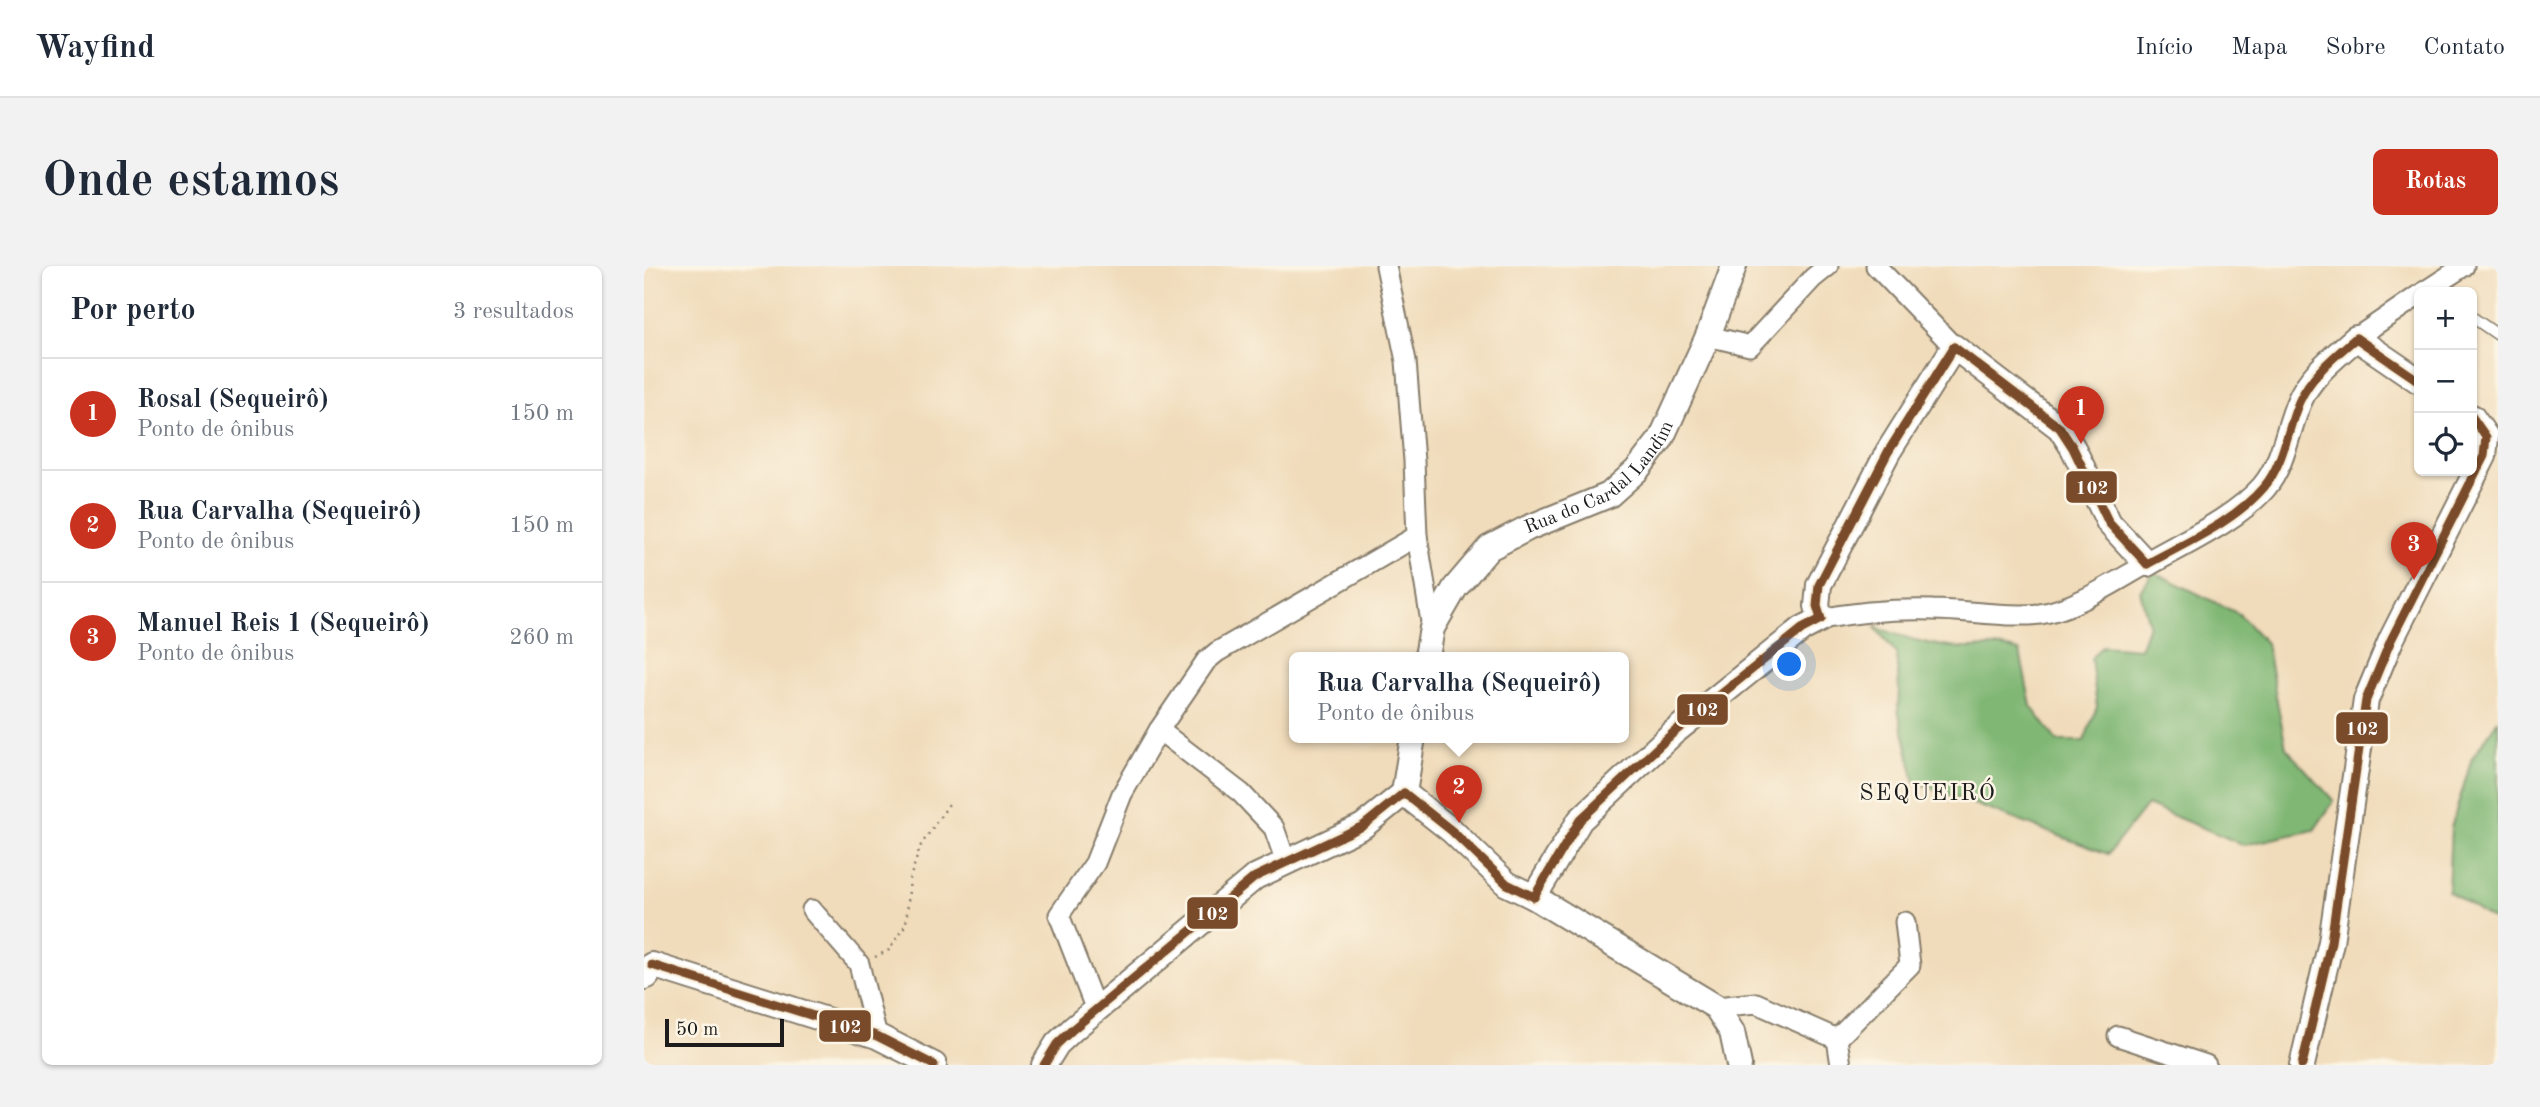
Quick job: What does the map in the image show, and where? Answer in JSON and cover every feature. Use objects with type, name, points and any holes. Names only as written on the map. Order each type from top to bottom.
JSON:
[{"type":"street","points":[[1386,266],[1406,361],[1417,536],[1432,628]]},
{"type":"street","name":"Rua do Cardal Landim","points":[[1428,652],[1432,628],[1455,588],[1489,548],[1528,528],[1609,495],[1637,470],[1661,439],[1708,336],[1734,266]]},
{"type":"street","points":[[1708,336],[1750,346],[1828,266]]},
{"type":"street","points":[[1876,266],[1954,347],[2060,428],[2073,448],[2109,523],[2147,564]]},
{"type":"street","points":[[2435,287],[2464,266]]},
{"type":"street","points":[[1534,897],[1580,820],[1673,733],[1802,629],[1821,619],[1854,612],[1932,610],[2042,614],[2070,605],[2241,509],[2265,485],[2281,455],[2300,400],[2318,372],[2356,338],[2414,301]]},
{"type":"street","points":[[2356,338],[2414,379]]},
{"type":"street","points":[[1821,619],[1817,606],[1819,585],[1888,452],[1954,347]]},
{"type":"street","points":[[2477,424],[2486,437],[2484,456],[2477,470]]},
{"type":"street","points":[[2302,1065],[2331,942],[2366,700],[2391,640],[2474,476]]},
{"type":"street","points":[[1096,1010],[1059,915],[1095,863],[1122,794],[1159,730],[1206,660],[1417,536]]},
{"type":"street","points":[[1159,730],[1241,793],[1274,828],[1286,862]]},
{"type":"street","points":[[1045,1065],[1056,1044],[1255,877],[1363,826],[1405,793],[1412,743]]},
{"type":"street","points":[[1405,793],[1451,831],[1507,884],[1534,897],[1716,1007],[1732,1032],[1739,1065]]},
{"type":"street","points":[[812,911],[859,964],[877,1036]]},
{"type":"street","points":[[1837,1038],[1910,965],[1905,922]]},
{"type":"street","points":[[647,966],[877,1036],[934,1065]]},
{"type":"street","points":[[1716,1007],[1756,1003],[1837,1038]]},
{"type":"street","points":[[2118,1036],[2206,1065]]},
{"type":"street","points":[[1837,1038],[1841,1065]]},
{"type":"lane","points":[[2477,320],[2498,335]]},
{"type":"path","points":[[859,964],[890,950],[906,924],[910,878],[921,845],[949,804]]},
{"type":"green space","points":[[2154,572],[2239,614],[2266,643],[2286,748],[2334,801],[2314,830],[2244,845],[2147,805],[2108,854],[1915,782],[1898,710],[1896,653],[1875,627],[1939,645],[1961,648],[1998,647],[2020,652],[2031,706],[2057,741],[2084,741],[2097,707],[2091,658],[2102,646],[2140,649],[2149,624],[2140,591]]},
{"type":"green space","points":[[2498,720],[2498,923],[2448,891],[2451,828],[2472,758]]},
{"type":"transit line","name":"102","points":[[2356,338],[2414,378]]},
{"type":"transit line","name":"102","points":[[2147,564],[2224,521],[2264,487],[2281,457],[2304,392],[2324,367],[2356,338]]},
{"type":"transit line","name":"102","points":[[1954,347],[2060,428],[2073,448],[2109,523],[2147,564]]},
{"type":"transit line","name":"102","points":[[1821,619],[1817,606],[1819,585],[1888,452],[1954,347]]},
{"type":"transit line","name":"102","points":[[2477,424],[2486,437],[2484,456],[2477,470]]},
{"type":"transit line","name":"102","points":[[2302,1065],[2331,942],[2366,700],[2391,640],[2474,476]]},
{"type":"transit line","name":"102","points":[[1534,897],[1580,820],[1673,733],[1802,629],[1821,619]]},
{"type":"transit line","name":"102","points":[[1404,793],[1452,831],[1507,884],[1534,897]]},
{"type":"transit line","name":"102","points":[[1044,1065],[1057,1044],[1073,1029],[1255,877],[1363,826],[1404,793]]},
{"type":"transit line","name":"102","points":[[652,965],[877,1036],[934,1065]]},
{"type":"place","name":"Rosal (Sequeirô)","points":[[2081,444]]},
{"type":"place","name":"Manuel Reis 1 (Sequeirô)","points":[[2414,580]]},
{"type":"place","name":"Rua Carvalha (Sequeirô)","points":[[1459,823]]},
{"type":"district","name":"SEQUEIRÓ","points":[[1928,793]]}]
